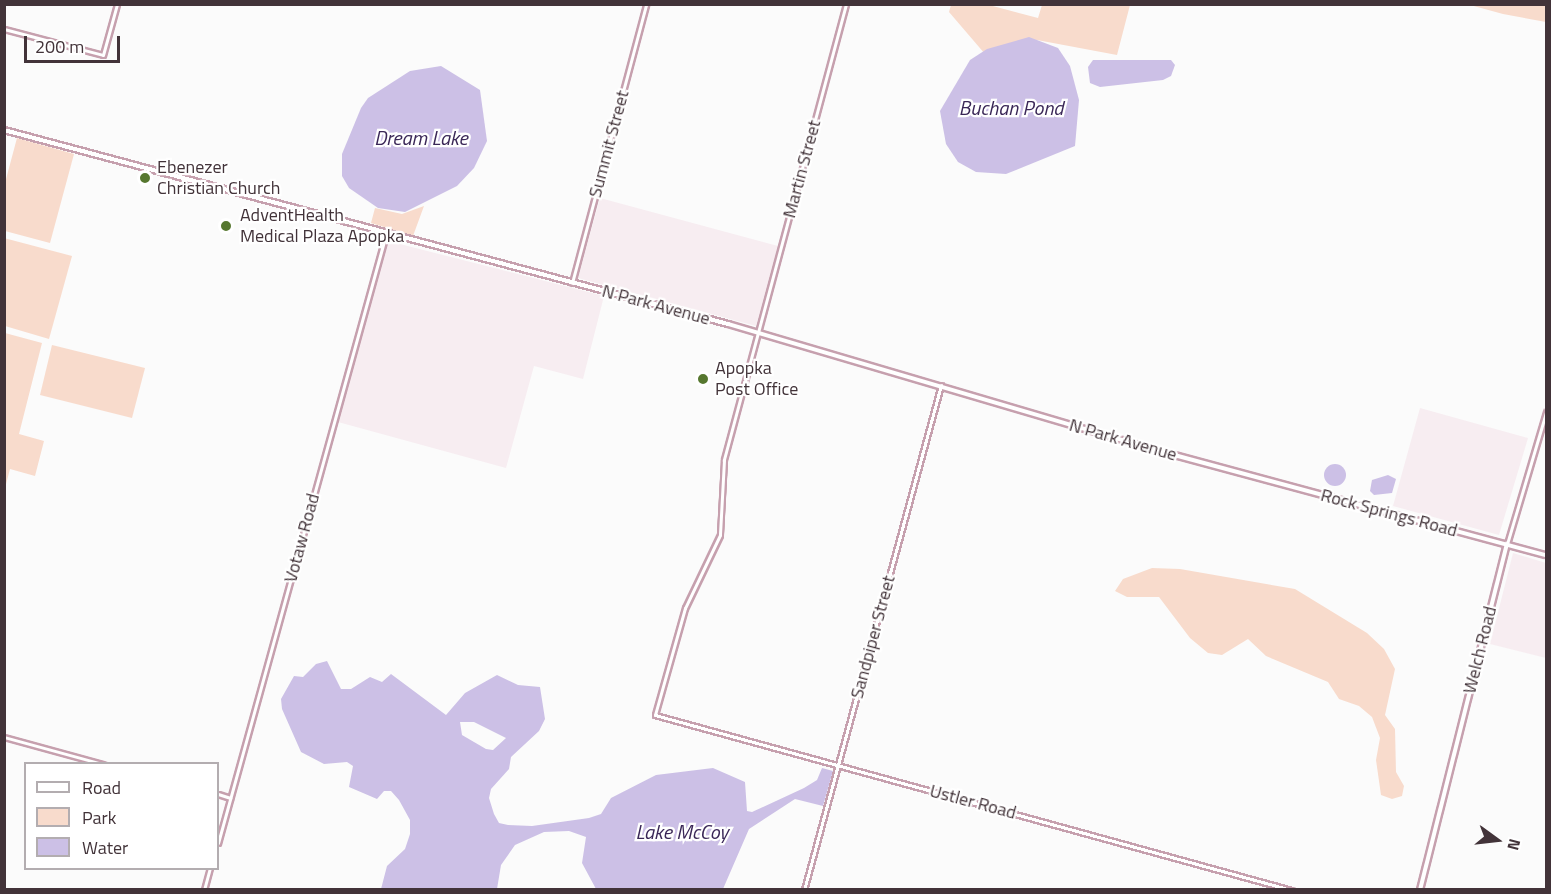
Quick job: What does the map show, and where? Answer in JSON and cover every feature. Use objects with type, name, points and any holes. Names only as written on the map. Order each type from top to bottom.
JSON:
[{"type":"main road","name":"N Park Avenue","points":[[4,130],[759,333],[1232,471]]},
{"type":"main road","name":"Rock Springs Road","points":[[1232,471],[1546,555]]},
{"type":"main road","name":"Welch Road","points":[[1419,890],[1507,544]]},
{"type":"street","points":[[4,29],[103,55],[117,4]]},
{"type":"street","name":"Summit Street","points":[[572,283],[646,4]]},
{"type":"street","name":"Martin Street","points":[[655,715],[685,608],[720,535],[724,460],[846,4]]},
{"type":"street","name":"Votaw Road","points":[[219,839],[386,234]]},
{"type":"street","name":"Sandpiper Street","points":[[804,890],[941,385]]},
{"type":"street","name":"Welch Road","points":[[1507,544],[1546,412]]},
{"type":"street","name":"Ustler Road","points":[[655,715],[1291,890]]},
{"type":"street","points":[[4,737],[95,762]]},
{"type":"street","points":[[219,794],[230,798]]},
{"type":"street","points":[[204,890],[209,870]]},
{"type":"shaded area","points":[[600,198],[778,246],[756,326],[578,278]]},
{"type":"shaded area","points":[[388,241],[604,296],[583,379],[534,366],[506,468],[338,422]]},
{"type":"shaded area","points":[[1420,408],[1528,438],[1499,535],[1393,506]]},
{"type":"shaded area","points":[[1513,553],[1546,563],[1546,658],[1490,644]]},
{"type":"green space","points":[[951,5],[989,5],[1038,18],[1042,5],[1130,5],[1117,55],[1037,40],[997,68],[949,12]]},
{"type":"green space","points":[[1470,5],[1546,5],[1546,22],[1503,14]]},
{"type":"green space","points":[[17,138],[74,154],[50,243],[5,231],[5,183]]},
{"type":"green space","points":[[424,206],[413,236],[371,223],[375,208],[402,214]]},
{"type":"green space","points":[[4,238],[72,256],[49,339],[5,326]]},
{"type":"green space","points":[[5,333],[42,343],[19,434],[44,441],[35,476],[10,469],[5,488]]},
{"type":"green space","points":[[52,345],[145,368],[132,418],[40,395]]},
{"type":"green space","points":[[1152,568],[1180,569],[1295,589],[1367,633],[1384,649],[1395,669],[1385,715],[1395,729],[1396,772],[1404,786],[1402,796],[1392,799],[1381,795],[1376,760],[1380,738],[1372,717],[1359,706],[1339,699],[1328,682],[1266,656],[1248,639],[1222,655],[1208,653],[1190,638],[1159,597],[1127,597],[1115,591],[1123,579]]},
{"type":"water","name":"Buchan Pond","points":[[1029,37],[1058,48],[1070,66],[1079,100],[1075,146],[1006,174],[976,172],[958,162],[946,144],[940,111],[970,60],[987,49]]},
{"type":"water","points":[[1093,60],[1171,60],[1175,65],[1171,76],[1163,80],[1100,87],[1090,83],[1088,67]]},
{"type":"water","name":"Dream Lake","points":[[441,66],[480,90],[487,141],[474,168],[457,186],[405,212],[378,208],[349,188],[342,176],[342,154],[361,108],[368,98],[410,71]]},
{"type":"water","points":[[1331,464],[1339,464],[1346,471],[1346,479],[1339,486],[1331,486],[1324,479],[1324,471]]},
{"type":"water","points":[[1388,475],[1396,479],[1392,493],[1374,495],[1370,491],[1372,480]]},
{"type":"water","name":"Lake McCoy","points":[[327,661],[341,689],[351,689],[370,677],[382,682],[391,674],[446,715],[465,693],[497,675],[518,685],[540,687],[545,719],[539,731],[511,757],[509,769],[491,789],[489,798],[494,814],[499,823],[508,825],[532,826],[589,818],[601,814],[611,798],[656,775],[713,768],[745,782],[747,811],[752,812],[817,780],[822,768],[833,771],[823,806],[795,799],[749,829],[723,889],[596,889],[582,863],[586,837],[569,831],[544,832],[515,845],[501,865],[497,889],[381,889],[387,866],[405,849],[410,834],[410,820],[391,791],[384,791],[377,799],[349,787],[353,766],[347,762],[324,764],[301,752],[282,709],[281,699],[294,676],[303,677],[316,664]],"holes":[[[460,722],[474,722],[506,738],[493,750],[486,749],[462,735]]]},
{"type":"place","name":"Ebenezer Christian Church","points":[[145,178]]},
{"type":"place","name":"AdventHealth Medical Plaza Apopka","points":[[226,226]]},
{"type":"place","name":"Apopka Post Office","points":[[703,379]]}]
